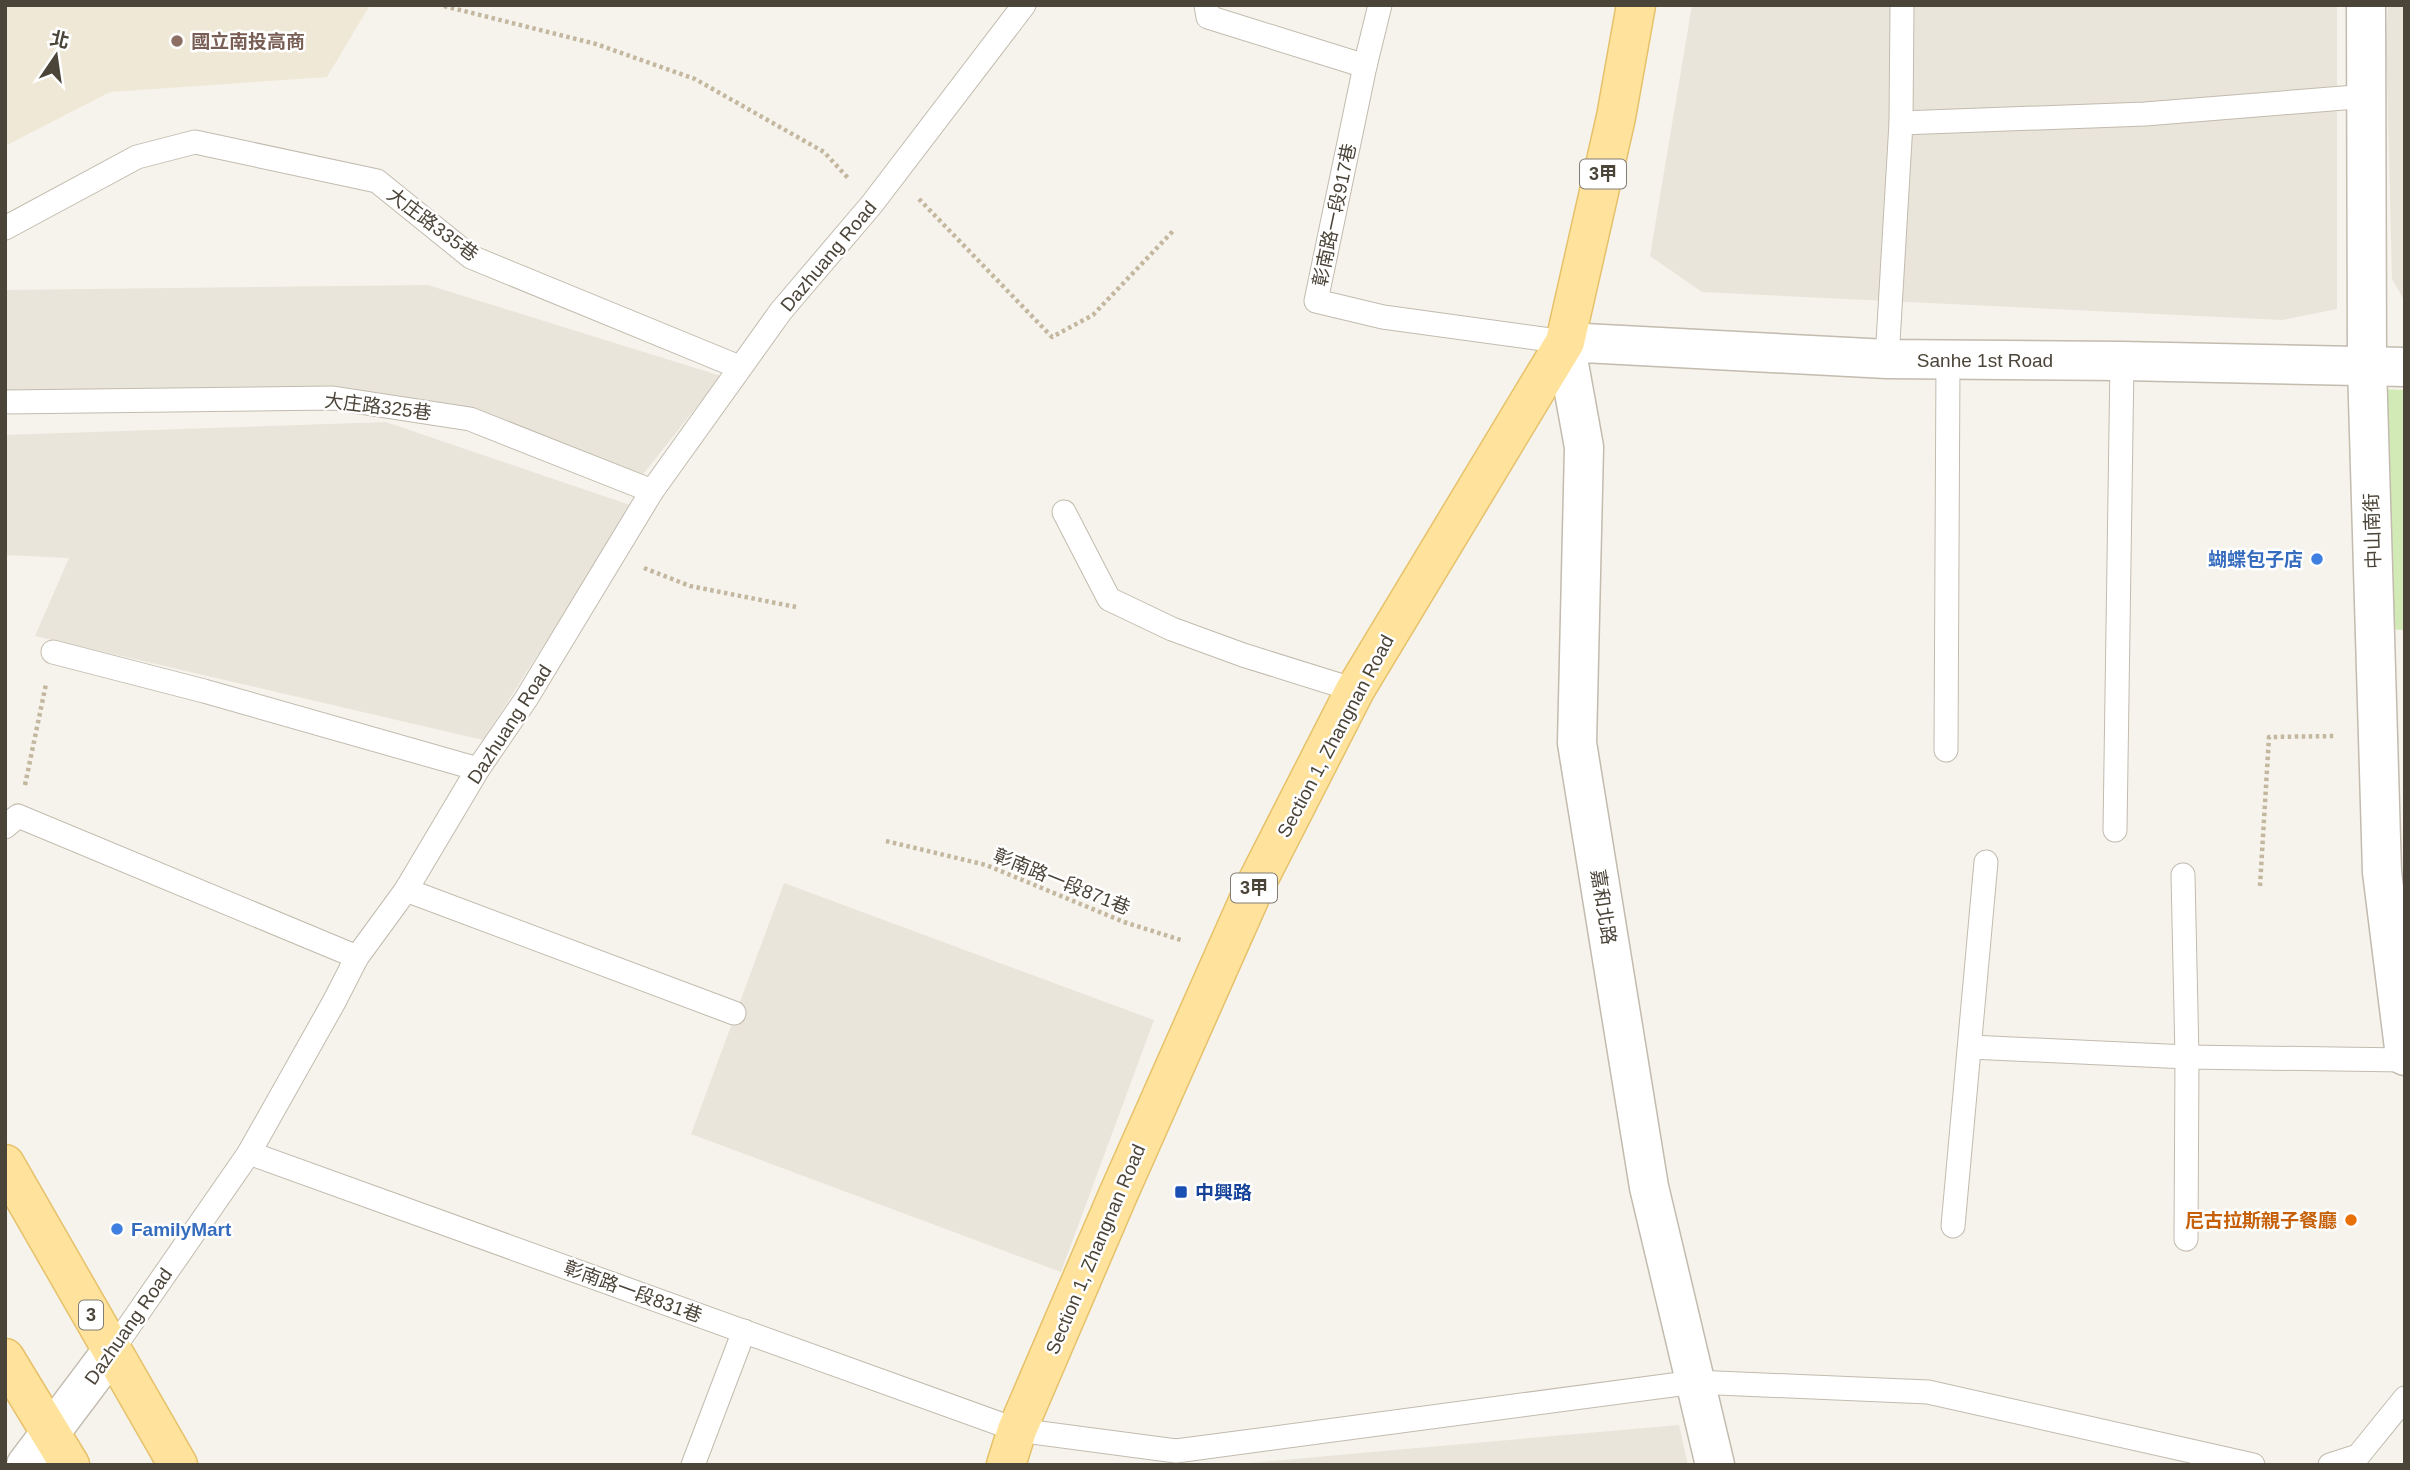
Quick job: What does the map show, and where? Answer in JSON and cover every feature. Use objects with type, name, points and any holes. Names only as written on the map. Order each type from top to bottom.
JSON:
[{"type":"main road","name":"Section 1, Zhangnan Road","points":[[1012,1448],[1254,888],[1355,690],[1565,342],[1616,117],[1636,5]]},
{"type":"main road","name":"3","points":[[11,1186],[178,1465]]},
{"type":"main road","points":[[5,1359],[70,1465]]},
{"type":"street","name":"中山南街","points":[[2366,5],[2367,366],[2382,872],[2405,1058]]},
{"type":"street","name":"Sanhe 1st Road","points":[[1565,342],[1887,359],[2405,367]]},
{"type":"street","name":"嘉和北路","points":[[1565,342],[1584,447],[1577,743],[1649,1187],[1715,1465]]},
{"type":"street","name":"Dazhuang Road","points":[[26,1465],[111,1352]]},
{"type":"lane","name":"Dazhuang Road","points":[[111,1352],[249,1153],[357,957],[406,890],[478,769],[526,699],[652,491],[781,311],[872,204],[1024,5]]},
{"type":"lane","points":[[1206,5],[1208,17],[1364,66]]},
{"type":"lane","name":"彰南路一段917巷","points":[[1380,5],[1364,66],[1316,301],[1383,317],[1565,342]]},
{"type":"lane","points":[[1887,359],[1900,122],[1902,5]]},
{"type":"lane","points":[[1900,122],[2145,114],[2368,96]]},
{"type":"lane","name":"大庄路335巷","points":[[5,228],[137,157],[195,142],[377,181],[471,257],[739,367]]},
{"type":"lane","points":[[1946,750],[1948,360]]},
{"type":"lane","points":[[2115,830],[2122,361]]},
{"type":"lane","name":"大庄路325巷","points":[[5,402],[333,398],[470,419],[652,491]]},
{"type":"lane","points":[[1064,512],[1109,599],[1172,629],[1243,656],[1355,690]]},
{"type":"lane","points":[[52,652],[204,691],[478,769]]},
{"type":"lane","points":[[12,821],[357,957]]},
{"type":"lane","points":[[1953,1226],[1986,862]]},
{"type":"lane","points":[[2183,876],[2187,1057],[2186,1239]]},
{"type":"lane","points":[[406,890],[734,1013]]},
{"type":"lane","points":[[1970,1047],[2187,1057],[2405,1058]]},
{"type":"lane","name":"彰南路一段831巷","points":[[249,1153],[744,1331],[1012,1448],[1176,1451],[1695,1382],[1928,1392],[2253,1465]]},
{"type":"lane","points":[[693,1465],[744,1331]]},
{"type":"lane","points":[[2330,1465],[2358,1456],[2405,1398]]},
{"type":"path","points":[[444,6],[596,44],[695,79],[824,152],[872,204]]},
{"type":"path","points":[[895,173],[1052,337],[1093,315],[1173,232]]},
{"type":"path","points":[[614,556],[690,586],[796,607]]},
{"type":"path","points":[[12,821],[52,652]]},
{"type":"path","points":[[2260,886],[2269,737],[2378,736]]},
{"type":"path","name":"彰南路一段871巷","points":[[886,841],[986,865],[1124,922],[1225,954]]},
{"type":"shaded area","name":"國立南投高商","points":[[5,5],[370,5],[327,77],[110,92],[5,146]]},
{"type":"shaded area","points":[[1692,5],[2337,5],[2337,309],[2282,320],[1702,292],[1650,256]]},
{"type":"shaded area","points":[[2388,5],[2405,5],[2405,302],[2392,279],[2386,42]]},
{"type":"shaded area","points":[[428,285],[721,376],[641,477],[396,395],[5,406],[5,290]]},
{"type":"shaded area","points":[[386,422],[633,506],[483,740],[35,636],[69,558],[5,555],[5,435]]},
{"type":"shaded area","points":[[784,883],[1154,1020],[1061,1272],[691,1134]]},
{"type":"shaded area","points":[[1679,1425],[1688,1465],[1228,1465],[1383,1451]]},
{"type":"green space","points":[[2384,389],[2405,390],[2405,630],[2387,629]]},
{"type":"place","name":"國立南投高商","points":[[177,41]]},
{"type":"place","name":"蝴蝶包子店","points":[[2317,559]]},
{"type":"place","name":"中興路","points":[[1181,1192]]},
{"type":"place","name":"尼古拉斯親子餐廳","points":[[2351,1220]]},
{"type":"place","name":"FamilyMart","points":[[117,1229]]}]
